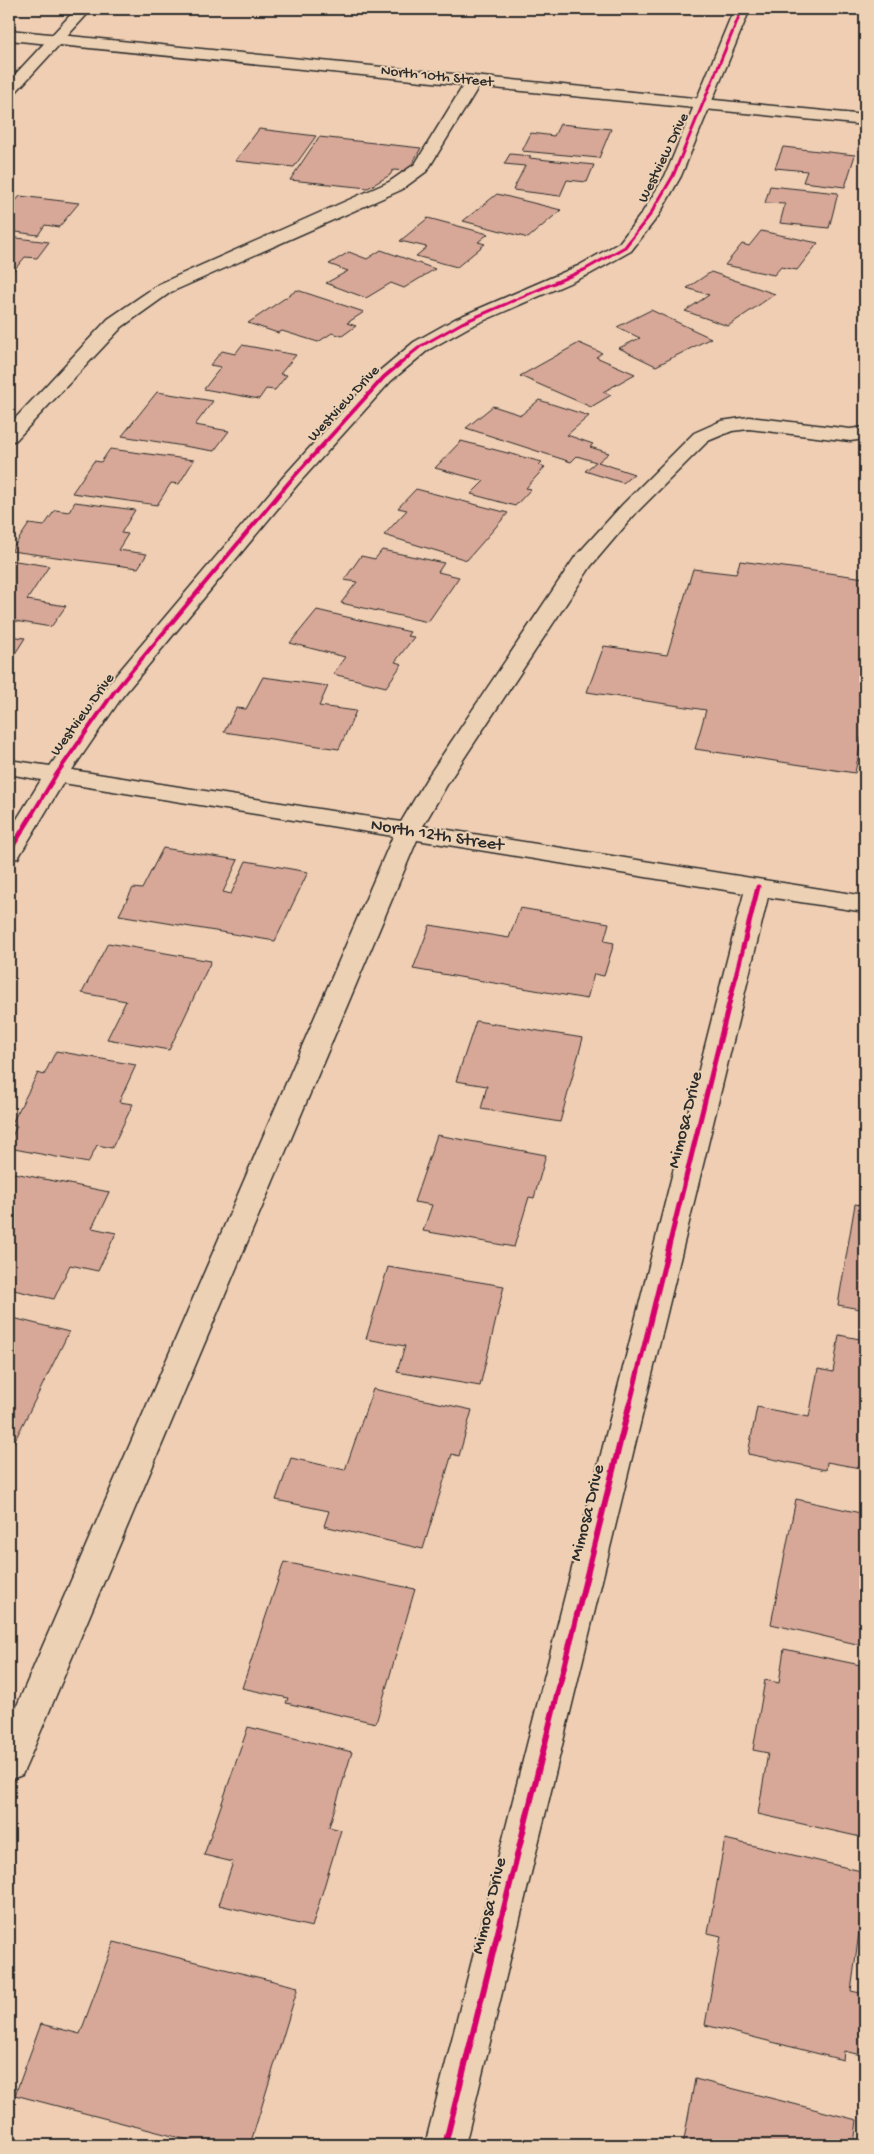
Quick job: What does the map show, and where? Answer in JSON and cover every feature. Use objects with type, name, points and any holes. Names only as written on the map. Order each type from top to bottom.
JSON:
[{"type":"street","points":[[9,90],[84,9]]},
{"type":"street","name":"Westview Drive","points":[[9,852],[56,775],[114,692],[291,480],[384,377],[422,346],[462,323],[584,270],[625,247],[650,215],[672,176],[742,9]]},
{"type":"street","name":"North 10th Street","points":[[9,35],[865,120]]},
{"type":"street","points":[[9,436],[116,323],[165,288],[395,186],[421,167],[474,81]]},
{"type":"street","points":[[9,1764],[408,831],[439,778],[583,562],[629,509],[701,437],[728,425],[749,423],[850,435],[865,433]]},
{"type":"street","name":"North 12th Street","points":[[9,767],[865,904]]},
{"type":"street","name":"Mimosa Drive","points":[[445,2145],[758,887]]},
{"type":"building","points":[[560,124],[611,129],[599,158],[522,151],[531,133],[554,136]]},
{"type":"building","points":[[259,129],[316,136],[294,167],[235,161]]},
{"type":"building","points":[[319,137],[421,148],[408,171],[393,170],[390,175],[368,188],[290,180]]},
{"type":"building","points":[[783,147],[855,155],[845,187],[803,182],[807,171],[775,168]]},
{"type":"building","points":[[510,154],[594,165],[587,182],[567,180],[560,196],[513,190],[525,166],[504,164]]},
{"type":"building","points":[[770,186],[838,193],[829,228],[780,223],[785,204],[765,203]]},
{"type":"building","points":[[497,194],[561,210],[528,238],[463,221]]},
{"type":"building","points":[[20,196],[79,203],[59,227],[45,225],[38,235],[9,231],[9,209]]},
{"type":"building","points":[[428,218],[488,234],[478,242],[485,244],[457,267],[416,256],[427,247],[400,241]]},
{"type":"building","points":[[761,231],[818,243],[797,270],[781,267],[774,275],[725,265],[742,244],[749,246]]},
{"type":"building","points":[[9,237],[49,242],[37,258],[25,257],[9,276]]},
{"type":"building","points":[[381,250],[435,269],[404,288],[391,283],[366,298],[326,283],[348,271],[329,264],[349,252],[367,259]]},
{"type":"building","points":[[711,272],[775,294],[728,326],[685,311],[709,295],[687,288]]},
{"type":"building","points":[[297,290],[364,312],[347,323],[356,326],[342,336],[332,333],[318,342],[282,331],[278,333],[248,323]]},
{"type":"building","points":[[651,310],[711,338],[656,366],[619,348],[640,338],[617,327]]},
{"type":"building","points":[[579,343],[602,353],[596,357],[635,374],[603,392],[611,395],[591,407],[520,376]]},
{"type":"building","points":[[242,345],[296,355],[280,374],[287,375],[275,390],[266,389],[259,399],[204,389],[221,367],[210,365],[222,351],[235,354]]},
{"type":"building","points":[[157,392],[213,401],[195,425],[229,431],[214,451],[122,436]]},
{"type":"building","points":[[539,400],[589,416],[567,435],[593,444],[590,447],[609,453],[598,462],[634,474],[623,483],[585,471],[596,462],[577,456],[571,462],[466,428],[493,406],[521,415]]},
{"type":"building","points":[[461,441],[542,462],[539,465],[545,467],[526,488],[531,489],[515,506],[471,494],[484,481],[435,468]]},
{"type":"building","points":[[110,449],[194,460],[179,484],[171,483],[157,505],[72,493],[94,461],[101,462]]},
{"type":"building","points":[[416,489],[508,513],[467,560],[384,535],[407,510],[398,508]]},
{"type":"building","points":[[75,502],[135,510],[121,533],[128,534],[118,550],[147,554],[138,568],[11,551],[29,524],[44,526],[55,510],[69,512]]},
{"type":"building","points":[[382,550],[444,563],[438,572],[459,577],[428,622],[341,603],[357,582],[344,580],[361,556],[375,559]]},
{"type":"building","points":[[9,560],[49,566],[27,600],[66,606],[51,627],[9,620]]},
{"type":"building","points":[[740,561],[865,578],[865,738],[862,737],[855,773],[695,749],[706,710],[587,692],[604,646],[667,655],[693,569],[736,574]]},
{"type":"building","points":[[317,610],[410,632],[407,636],[414,637],[395,662],[402,664],[386,687],[333,674],[345,657],[290,643]]},
{"type":"building","points":[[9,636],[25,638],[9,663]]},
{"type":"building","points":[[263,677],[328,686],[319,706],[356,711],[339,749],[224,732],[236,708],[246,709]]},
{"type":"building","points":[[163,848],[238,860],[223,892],[231,894],[246,861],[308,872],[275,941],[119,915],[133,888],[142,889]]},
{"type":"building","points":[[520,908],[609,923],[604,941],[614,943],[604,976],[594,974],[587,999],[413,969],[430,925],[509,938]]},
{"type":"building","points":[[108,943],[211,961],[169,1050],[107,1039],[126,1001],[82,993]]},
{"type":"building","points":[[476,1021],[583,1038],[560,1122],[481,1109],[487,1086],[456,1081]]},
{"type":"building","points":[[56,1051],[136,1065],[119,1102],[133,1104],[112,1148],[97,1145],[88,1163],[9,1148],[9,1142],[17,1126],[11,1125],[38,1073],[44,1075]]},
{"type":"building","points":[[437,1135],[546,1155],[534,1198],[529,1197],[514,1247],[423,1231],[432,1205],[414,1202]]},
{"type":"building","points":[[9,1172],[109,1192],[92,1228],[116,1233],[98,1271],[70,1265],[54,1299],[9,1289]]},
{"type":"building","points":[[855,1204],[865,1206],[865,1310],[838,1305]]},
{"type":"building","points":[[388,1267],[504,1286],[480,1386],[397,1372],[405,1346],[366,1339]]},
{"type":"building","points":[[9,1317],[69,1332],[14,1442],[9,1441]]},
{"type":"building","points":[[839,1335],[865,1340],[865,1469],[827,1462],[826,1470],[748,1454],[757,1407],[809,1417],[818,1369],[833,1372]]},
{"type":"building","points":[[373,1389],[472,1410],[459,1456],[452,1454],[423,1549],[324,1526],[329,1511],[276,1500],[291,1458],[345,1470]]},
{"type":"building","points":[[796,1499],[865,1514],[865,1646],[771,1624]]},
{"type":"building","points":[[284,1562],[415,1589],[376,1723],[286,1703],[288,1698],[242,1688]]},
{"type":"building","points":[[784,1649],[865,1666],[865,1838],[758,1814],[768,1753],[753,1750],[765,1680],[779,1683]]},
{"type":"building","points":[[248,1727],[352,1752],[329,1827],[341,1830],[312,1927],[219,1905],[233,1862],[204,1855]]},
{"type":"building","points":[[725,1839],[865,1872],[865,1889],[851,1991],[865,1994],[865,2056],[844,2051],[843,2060],[705,2025],[721,1936],[708,1933]]},
{"type":"building","points":[[114,1942],[298,1987],[250,2145],[207,2145],[15,2095],[41,2024],[80,2034]]},
{"type":"building","points":[[695,2079],[857,2120],[854,2145],[683,2145]]},
{"type":"cycle path","points":[[9,852],[56,775],[114,692],[291,480],[384,377],[421,346],[462,323],[584,270],[625,247],[650,215],[673,176],[742,9]]},
{"type":"cycle path","points":[[445,2145],[758,887]]}]
